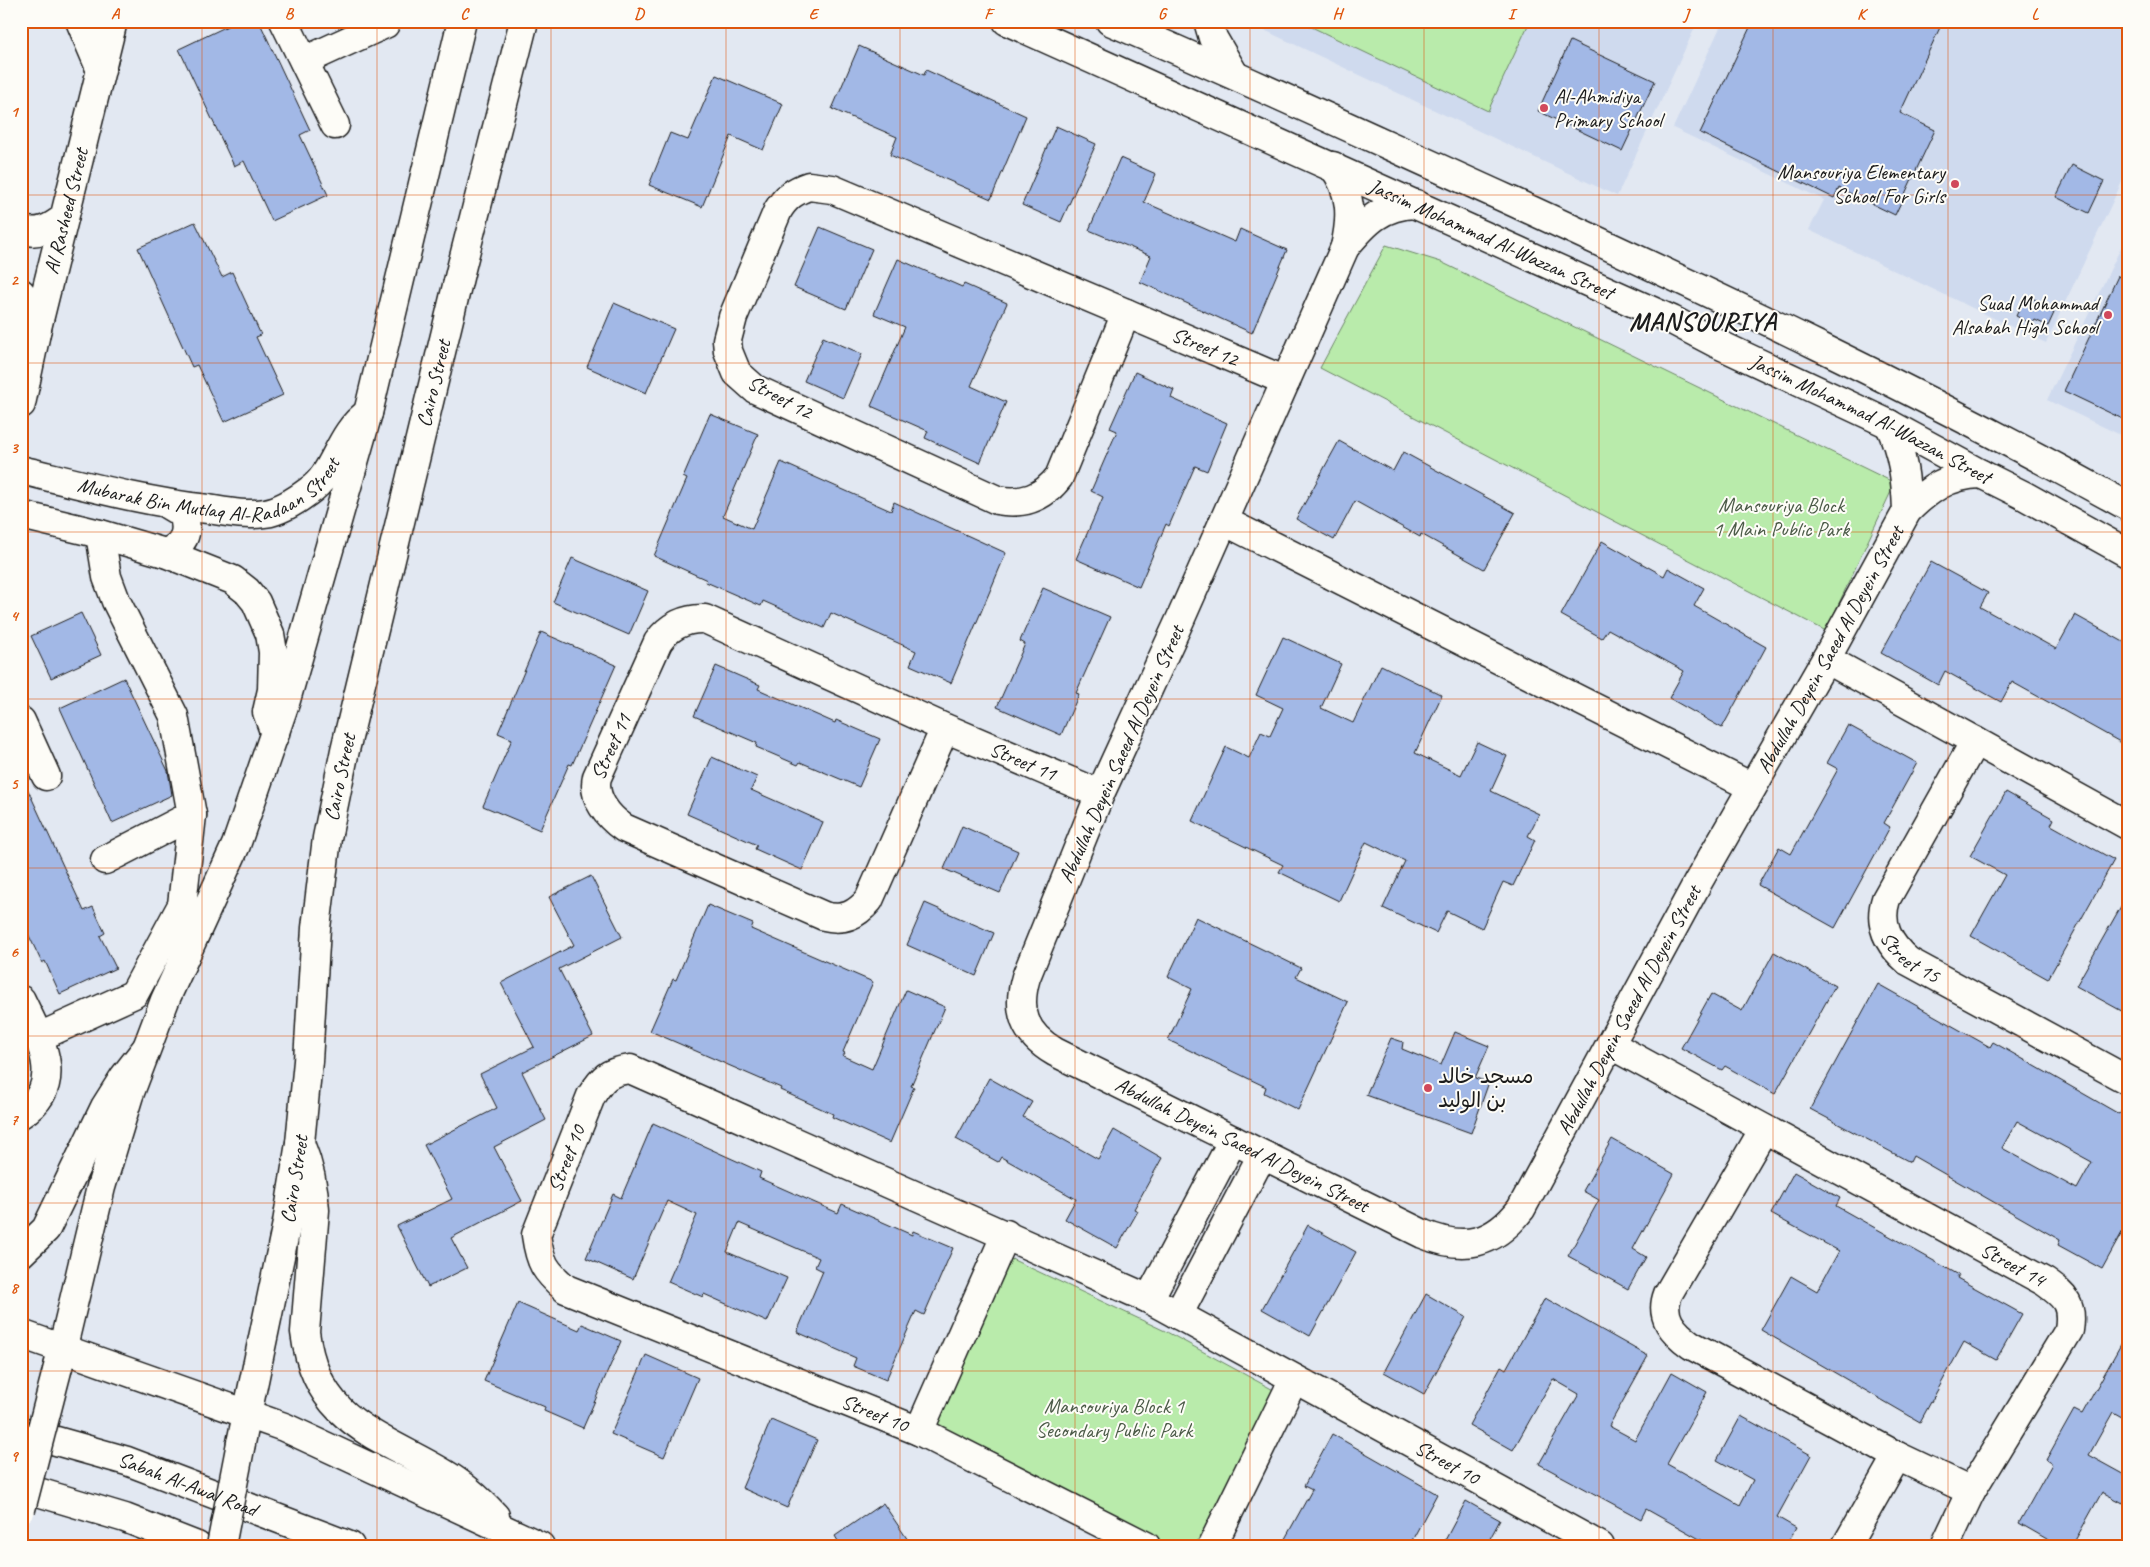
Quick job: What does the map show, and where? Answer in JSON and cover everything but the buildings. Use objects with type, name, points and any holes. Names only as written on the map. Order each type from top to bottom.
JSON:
[{"type":"main road","points":[[80,21],[100,68]]},
{"type":"main road","name":"Al Rasheed Street","points":[[21,404],[37,328],[113,21]]},
{"type":"main road","points":[[284,21],[336,125]]},
{"type":"main road","points":[[21,1509],[61,1356],[101,1187],[129,1095],[165,1000],[236,845],[275,734],[368,413],[462,21]]},
{"type":"main road","name":"Jassim Mohammad Al-Wazzan Street","points":[[1007,21],[1672,320],[1716,343],[1888,424],[2066,518],[2129,554]]},
{"type":"main road","name":"Jassim Mohammad Al-Wazzan Street","points":[[1110,21],[1234,74],[1688,283],[1983,428],[2129,507]]},
{"type":"main road","points":[[1208,21],[1212,38],[1234,74]]},
{"type":"main road","points":[[304,61],[385,24]]},
{"type":"main road","name":"Cairo Street","points":[[221,1546],[287,1223],[300,1143],[308,1060],[316,928],[327,838],[345,750],[461,268],[524,24]]},
{"type":"main road","name":"Abdullah Deyein Saeed Al Deyein Street","points":[[1333,166],[1345,186],[1349,200],[1350,226],[1345,247],[1224,521],[1100,794],[1026,977],[1021,993],[1022,1012],[1031,1032],[1050,1050],[1440,1241],[1464,1244],[1481,1241],[1499,1232],[1521,1209],[1698,882],[1826,659],[1907,511],[1924,494],[1945,480],[1968,474],[1981,474]]},
{"type":"main road","name":"Street 12","points":[[1126,313],[1059,477],[1042,494],[1021,502],[997,500],[754,389],[737,373],[728,351],[728,328],[778,210],[787,197],[809,186],[832,189],[1286,380]]},
{"type":"main road","name":"Abdullah Deyein Saeed Al Deyein Street","points":[[1345,247],[1364,225],[1376,215],[1392,207],[1416,204]]},
{"type":"main road","points":[[21,230],[29,232],[43,231],[64,218]]},
{"type":"main road","points":[[1672,320],[1684,315],[1692,303],[1691,289],[1688,283]]},
{"type":"main road","points":[[21,293],[37,328]]},
{"type":"main road","points":[[1716,343],[1718,322],[1729,312],[1743,310]]},
{"type":"main road","name":"Mubarak Bin Mutlaq Al-Radaan Street","points":[[21,470],[168,505],[240,514],[267,513],[289,504],[319,483],[346,434],[359,419],[368,413]]},
{"type":"main road","name":"Abdullah Deyein Saeed Al Deyein Street","points":[[1888,424],[1899,447],[1905,471],[1907,511]]},
{"type":"main road","points":[[2023,495],[2030,493],[2041,484],[2044,471],[2038,459]]},
{"type":"main road","points":[[2066,518],[2062,511],[2061,502],[2064,494],[2076,484],[2084,483]]},
{"type":"main road","points":[[165,553],[174,549],[182,542],[186,533],[187,523],[183,514],[168,505]]},
{"type":"main road","name":"Mubarak Bin Mutlaq Al-Radaan Street","points":[[21,515],[100,534],[165,553],[233,580],[247,591],[256,602],[270,634],[273,652],[272,690],[267,712],[275,734]]},
{"type":"main road","name":"Abdullah Deyein Saeed Al Deyein Street","points":[[1224,521],[1752,787]]},
{"type":"main road","points":[[39,1037],[134,994],[182,905],[192,815],[174,716],[116,601],[106,577],[100,534]]},
{"type":"main road","name":"Street 11","points":[[945,728],[869,900],[847,918],[824,916],[624,828],[606,812],[597,793],[597,777],[658,642],[670,628],[688,620],[705,619],[945,728],[1100,794]]},
{"type":"main road","points":[[1826,659],[2129,826]]},
{"type":"main road","points":[[21,721],[46,776]]},
{"type":"main road","name":"Street 15","points":[[1975,741],[1886,899],[1882,917],[1885,932],[1893,946],[1908,961],[2129,1081]]},
{"type":"main road","points":[[105,860],[192,815]]},
{"type":"main road","points":[[21,1000],[39,1037],[46,1059],[45,1083],[39,1098],[21,1114]]},
{"type":"main road","name":"Street 14","points":[[1611,1045],[2045,1282],[2066,1299],[2070,1315],[2069,1330],[1972,1491],[1945,1546]]},
{"type":"main road","points":[[21,1253],[46,1229],[105,1107],[145,1050]]},
{"type":"main road","name":"Street 10","points":[[1146,1546],[919,1431],[566,1289],[551,1276],[539,1255],[536,1235],[591,1096],[600,1082],[612,1072],[630,1069],[1006,1234],[1148,1299],[1600,1546]]},
{"type":"main road","points":[[1764,1129],[1668,1294],[1664,1303],[1665,1316],[1677,1334],[1691,1345],[1897,1456],[1972,1491]]},
{"type":"main road","points":[[1148,1299],[1233,1140]]},
{"type":"main road","points":[[300,1143],[312,1176],[315,1210],[305,1332],[307,1350],[320,1384],[334,1405],[353,1423],[447,1475],[479,1500],[507,1530]]},
{"type":"main road","points":[[1178,1315],[1262,1155]]},
{"type":"main road","name":"Street 10","points":[[919,1431],[1006,1234]]},
{"type":"main road","points":[[21,1334],[61,1356],[284,1427],[540,1546]]},
{"type":"main road","points":[[1212,1546],[1294,1379]]},
{"type":"main road","name":"Sabah Al-Awal Road","points":[[21,1431],[127,1462],[350,1546]]},
{"type":"main road","points":[[1846,1546],[1897,1456]]},
{"type":"main road","points":[[21,1487],[125,1518],[198,1546]]},
{"type":"shaded area","name":"Al-Ahmidiya Primary School","points":[[1245,21],[1698,21],[1617,196]]},
{"type":"shaded area","name":"Mansouriya Elementary School For Girls","points":[[1723,21],[2129,21],[2129,167],[2046,343],[1809,230],[1824,200],[1673,128]]},
{"type":"shaded area","name":"Suad Mohammad Alsabah High School","points":[[2129,231],[2129,439],[2047,400]]},
{"type":"green space","points":[[1299,21],[1530,21],[1488,111]]},
{"type":"green space","name":"Mansouriya Block 1 Main Public Park","points":[[1386,245],[1441,262],[1895,483],[1826,631],[1320,368]]},
{"type":"green space","name":"Mansouriya Block 1 Secondary Public Park","points":[[1005,1256],[1165,1331],[1279,1393],[1206,1546],[1146,1546],[922,1438]]},
{"type":"place","name":"Al-Ahmidiya Primary School","points":[[1544,108]]},
{"type":"place","name":"Mansouriya Elementary School For Girls","points":[[1955,184]]},
{"type":"place","name":"Suad Mohammad Alsabah High School","points":[[2108,315]]},
{"type":"place","name":"مسجد خالد بن الوليد","points":[[1428,1088]]},
{"type":"district","name":"MANSOURIYA","points":[[1703,321]]}]
